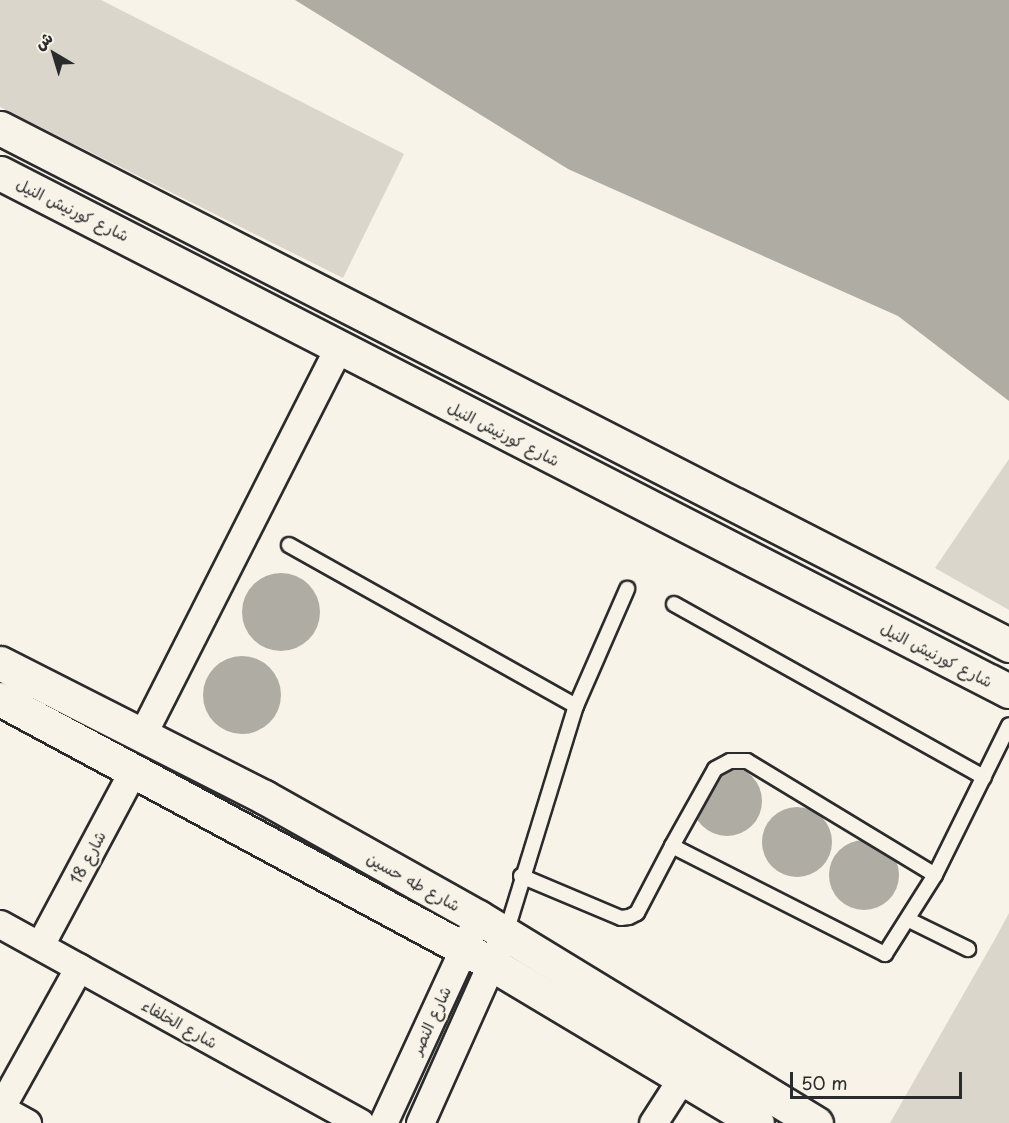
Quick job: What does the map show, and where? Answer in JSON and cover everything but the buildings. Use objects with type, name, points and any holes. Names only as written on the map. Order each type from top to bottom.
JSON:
[{"type":"main road","points":[[0,128],[1009,645]]},
{"type":"main road","name":"شارع كورنيش النيل","points":[[0,173],[1009,691]]},
{"type":"main road","name":"شارع طه حسين","points":[[0,663],[264,796],[492,925],[816,1123]]},
{"type":"main road","points":[[0,699],[476,956],[757,1123]]},
{"type":"street","points":[[142,735],[338,348]]},
{"type":"street","name":"شارع 18","points":[[40,945],[134,770]]},
{"type":"street","name":"شارع الخلفاء","points":[[0,924],[360,1123]]},
{"type":"street","name":"شارع النصر","points":[[383,1123],[492,925]]},
{"type":"street","name":"شارع النصر","points":[[420,1123],[476,956]]},
{"type":"street","points":[[27,1123],[0,1108],[79,967]]},
{"type":"street","points":[[653,1123],[682,1078]]},
{"type":"lane","points":[[289,545],[576,706]]},
{"type":"lane","points":[[492,925],[520,876],[576,706],[627,589]]},
{"type":"lane","points":[[674,604],[984,777]]},
{"type":"lane","points":[[672,846],[879,952],[891,950],[935,875],[1009,725]]},
{"type":"lane","points":[[520,876],[621,918],[637,913],[715,769],[730,761],[747,761],[935,875]]},
{"type":"lane","points":[[909,921],[968,949]]},
{"type":"shaded area","points":[[0,0],[101,0],[404,154],[343,278],[0,107]]},
{"type":"shaded area","points":[[295,0],[1009,0],[1009,401],[898,316],[568,169]]},
{"type":"shaded area","points":[[1009,459],[1009,610],[935,568]]},
{"type":"shaded area","points":[[281,573],[296,576],[313,590],[320,612],[317,627],[303,644],[281,651],[266,648],[249,634],[242,612],[245,597],[259,580]]},
{"type":"shaded area","points":[[242,656],[257,659],[274,673],[281,695],[278,710],[264,727],[242,734],[227,731],[210,717],[203,695],[206,680],[220,663]]},
{"type":"shaded area","points":[[720,766],[734,766],[747,772],[756,781],[762,794],[760,814],[752,826],[734,836],[720,836],[707,830],[698,821],[692,808],[692,794],[698,781],[707,772]]},
{"type":"shaded area","points":[[804,807],[817,813],[826,822],[830,828],[832,842],[830,856],[822,867],[811,875],[790,877],[772,867],[764,856],[762,835],[772,817],[783,809]]},
{"type":"shaded area","points":[[857,840],[871,840],[884,846],[893,855],[899,868],[897,888],[889,900],[871,910],[857,910],[844,904],[835,895],[829,882],[829,868],[835,855],[844,846]]},
{"type":"shaded area","points":[[1009,913],[1009,1123],[890,1123],[995,939]]}]
